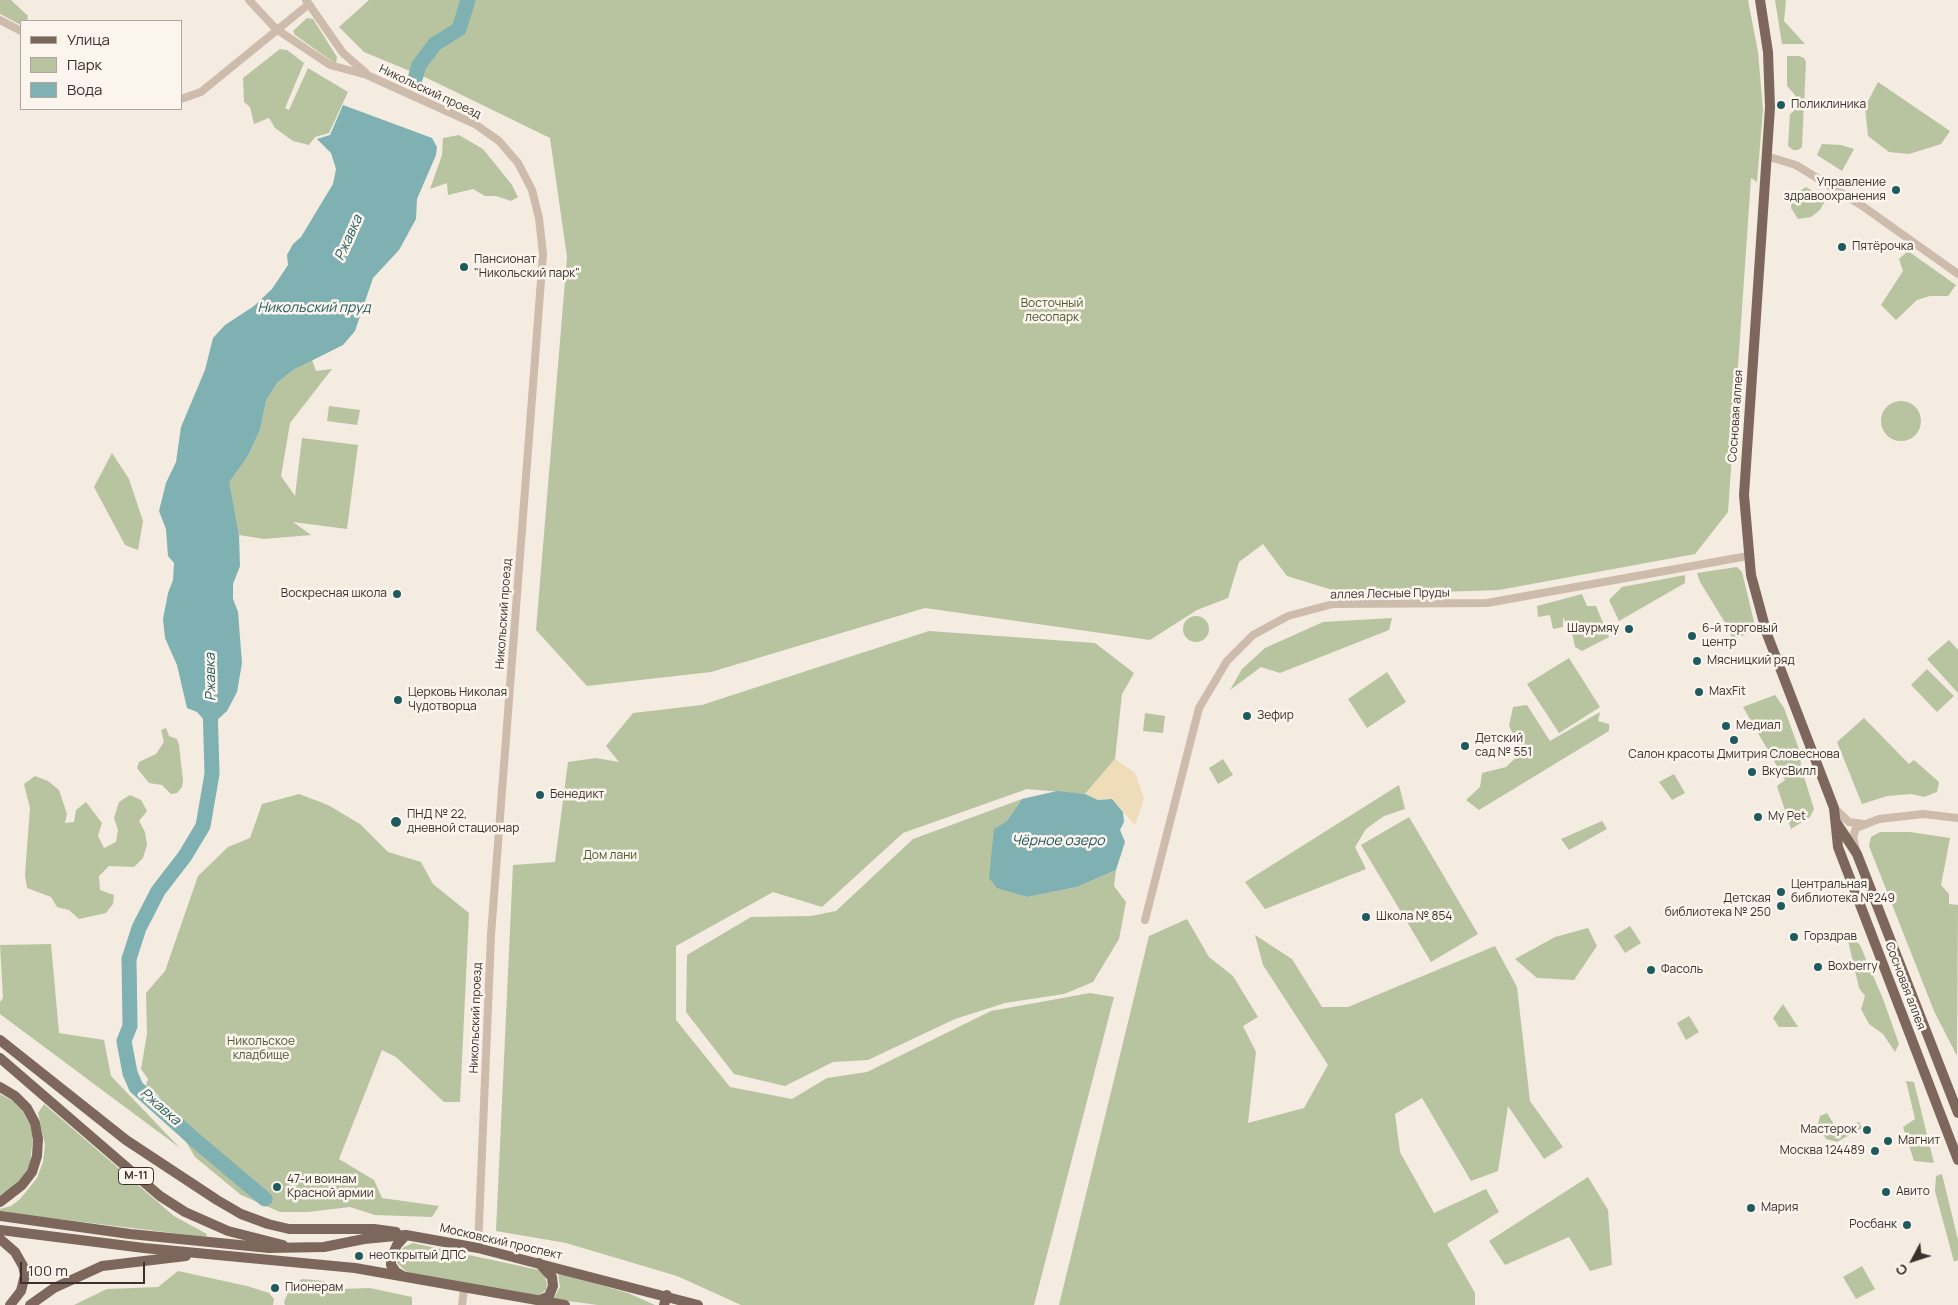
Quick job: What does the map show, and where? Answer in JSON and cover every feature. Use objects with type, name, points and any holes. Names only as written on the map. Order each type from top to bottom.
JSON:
[{"type":"main road","name":"Сосновая аллея","points":[[1760,0],[1770,78],[1744,494],[1748,556],[1767,634],[1834,808],[1856,852],[1958,1113]]},
{"type":"main road","name":"Сосновая аллея","points":[[1840,820],[1838,847],[1958,1160]]},
{"type":"main road","points":[[0,1040],[126,1140],[209,1196],[241,1214],[289,1229],[391,1230],[406,1235],[397,1245],[391,1258],[396,1272],[407,1279]]},
{"type":"main road","name":"М-11","points":[[1,1059],[160,1196],[186,1212],[228,1231],[296,1249]]},
{"type":"main road","points":[[0,1087],[15,1096],[27,1108],[34,1123],[38,1139],[37,1156],[32,1172],[22,1185],[0,1202]]},
{"type":"main road","points":[[0,1216],[130,1234],[296,1249]]},
{"type":"main road","points":[[332,1246],[366,1229]]},
{"type":"main road","points":[[0,1230],[144,1248],[335,1266],[565,1305]]},
{"type":"main road","name":"Московский проспект","points":[[296,1249],[332,1246],[364,1239],[406,1235],[478,1248],[539,1262],[665,1300],[698,1305]]},
{"type":"main road","points":[[0,1239],[15,1252],[23,1266],[25,1275],[21,1291],[10,1305]]},
{"type":"main road","points":[[30,1305],[54,1288],[102,1266],[206,1253]]},
{"type":"main road","points":[[537,1301],[549,1296],[553,1286],[552,1277],[539,1262]]},
{"type":"street","name":"Никольский проезд","points":[[249,0],[276,29],[330,65],[367,75],[475,124],[499,142],[518,163],[532,190],[539,218],[543,254],[491,935],[478,1248]]},
{"type":"street","name":"Никольский проезд","points":[[307,2],[343,53],[367,75]]},
{"type":"street","points":[[182,99],[201,92],[307,2]]},
{"type":"street","points":[[0,20],[20,30]]},
{"type":"street","points":[[1766,156],[1796,165],[1861,205],[1958,274]]},
{"type":"street","name":"аллея Лесные Пруды","points":[[1144,920],[1199,708],[1227,661],[1253,635],[1288,616],[1333,604],[1487,604],[1748,556]]},
{"type":"street","points":[[1840,820],[1864,824],[1906,814],[1958,818]]},
{"type":"street","points":[[1856,852],[1854,832],[1864,824]]},
{"type":"street","points":[[462,1305],[464,1289]]},
{"type":"green space","points":[[0,0],[11,0],[28,16],[27,20],[20,20],[20,24],[0,14]]},
{"type":"green space","name":"Восточный лесопарк","points":[[369,0],[1748,0],[1758,52],[1763,110],[1757,182],[1751,178],[1728,512],[1695,554],[1499,590],[1349,595],[1287,576],[1263,544],[1239,562],[1228,598],[1197,610],[1150,640],[925,608],[711,672],[587,686],[536,630],[567,257],[550,138],[429,79],[364,52],[339,27]]},
{"type":"green space","points":[[1775,0],[1786,0],[1784,21],[1805,44],[1782,44]]},
{"type":"green space","points":[[307,18],[313,19],[337,57],[336,64],[295,35],[293,31]]},
{"type":"green space","points":[[280,49],[287,50],[304,63],[285,108],[289,110],[308,68],[348,92],[329,133],[315,137],[309,145],[293,141],[275,128],[269,118],[254,124],[250,107],[244,102],[243,78]]},
{"type":"green space","points":[[1787,56],[1799,56],[1804,58],[1806,62],[1802,147],[1798,150],[1793,150],[1788,146],[1790,114],[1794,111],[1795,95],[1787,86]]},
{"type":"green space","points":[[1878,82],[1950,131],[1941,144],[1909,154],[1889,152],[1868,136],[1865,107]]},
{"type":"green space","points":[[459,135],[483,149],[512,185],[518,197],[511,201],[496,196],[485,196],[473,189],[448,195],[447,183],[430,189],[442,155],[443,138]]},
{"type":"green space","points":[[1822,144],[1841,145],[1854,149],[1842,171],[1817,155]]},
{"type":"green space","points":[[1806,187],[1826,199],[1820,210],[1811,217],[1798,219],[1791,208],[1792,200],[1798,192]]},
{"type":"green space","points":[[1908,251],[1956,285],[1948,296],[1930,296],[1917,300],[1896,320],[1881,305],[1903,271],[1899,259]]},
{"type":"green space","points":[[312,360],[316,371],[332,369],[290,423],[281,476],[295,496],[302,438],[358,445],[347,529],[293,522],[311,535],[264,539],[239,535],[228,482],[248,456],[260,430],[266,401],[277,383],[293,370]]},
{"type":"green space","points":[[1901,401],[1915,407],[1921,421],[1915,435],[1901,441],[1887,435],[1881,421],[1887,407]]},
{"type":"green space","points":[[329,406],[360,410],[357,425],[327,421]]},
{"type":"green space","points":[[112,453],[129,479],[143,521],[138,550],[125,545],[94,487]]},
{"type":"green space","points":[[1737,567],[1742,572],[1756,630],[1732,640],[1729,629],[1700,582],[1697,573]]},
{"type":"green space","points":[[1685,575],[1685,583],[1619,621],[1609,600],[1622,587]]},
{"type":"green space","points":[[1582,594],[1587,606],[1596,606],[1609,637],[1582,651],[1575,647],[1573,637],[1563,617],[1563,627],[1553,629],[1550,615],[1538,617],[1537,606]]},
{"type":"green space","points":[[1196,616],[1205,620],[1209,629],[1205,638],[1196,642],[1187,638],[1183,629],[1187,620]]},
{"type":"green space","points":[[1392,618],[1389,630],[1280,673],[1261,667],[1230,690],[1242,669],[1265,648],[1323,622]]},
{"type":"green space","name":"Дом лани","points":[[929,631],[1095,643],[1134,673],[1122,694],[1115,759],[1085,794],[1027,789],[903,833],[822,907],[773,892],[676,946],[676,1020],[730,1087],[792,1099],[827,1078],[867,1072],[991,1011],[1090,993],[1114,997],[1034,1305],[741,1305],[677,1276],[566,1243],[496,1231],[513,865],[555,862],[568,762],[596,758],[619,762],[606,746],[633,713],[702,705]]},
{"type":"green space","points":[[1949,640],[1958,650],[1958,693],[1927,659]]},
{"type":"green space","points":[[1569,658],[1600,707],[1559,733],[1527,684]]},
{"type":"green space","points":[[1927,669],[1954,696],[1937,712],[1911,685]]},
{"type":"green space","points":[[1387,672],[1406,702],[1367,728],[1348,699]]},
{"type":"green space","points":[[1775,695],[1784,708],[1800,752],[1801,767],[1814,809],[1810,817],[1791,829],[1777,786],[1785,780],[1743,707]]},
{"type":"green space","points":[[1527,705],[1550,741],[1600,712],[1598,721],[1609,724],[1609,731],[1479,810],[1466,800],[1480,787],[1482,773],[1506,767],[1522,752],[1509,726],[1513,707]]},
{"type":"green space","points":[[1145,713],[1165,716],[1163,733],[1143,731]]},
{"type":"green space","points":[[1864,718],[1909,764],[1914,760],[1939,782],[1937,792],[1924,797],[1911,794],[1887,796],[1862,804],[1837,742]]},
{"type":"green space","points":[[166,728],[169,736],[177,739],[179,745],[183,780],[182,787],[177,793],[171,794],[162,785],[149,783],[137,768],[139,762],[156,754],[164,742],[161,730]]},
{"type":"green space","points":[[1223,759],[1233,775],[1218,784],[1209,768]]},
{"type":"green space","points":[[1674,774],[1685,793],[1672,800],[1659,782]]},
{"type":"green space","points":[[35,776],[48,781],[59,790],[67,814],[65,823],[74,822],[76,810],[86,802],[102,823],[98,836],[104,848],[116,842],[118,830],[114,818],[119,802],[130,795],[141,800],[147,811],[139,821],[145,832],[147,845],[143,858],[134,867],[109,866],[99,876],[100,890],[114,895],[113,904],[106,913],[79,919],[69,910],[57,907],[51,897],[27,888],[25,875],[30,808],[24,784]]},
{"type":"green space","points":[[1399,785],[1405,809],[1384,816],[1366,829],[1355,847],[1366,869],[1265,909],[1245,882]]},
{"type":"green space","name":"Никольское кладбище","points":[[299,794],[328,805],[360,824],[388,852],[421,862],[433,884],[469,913],[460,1102],[444,1102],[396,1057],[382,1050],[339,1159],[374,1180],[382,1198],[439,1206],[432,1217],[375,1215],[350,1207],[308,1212],[280,1212],[241,1195],[195,1157],[158,1095],[146,1085],[148,1079],[141,1069],[147,1034],[146,993],[165,971],[198,876],[228,847],[250,838],[262,804]]},
{"type":"green space","points":[[1022,799],[1006,822],[997,887],[1027,897],[1077,887],[1116,870],[1114,886],[1126,902],[1119,939],[1093,982],[1064,994],[1005,1003],[955,1019],[868,1060],[833,1062],[785,1086],[734,1074],[686,1012],[687,955],[751,917],[811,916],[836,911],[913,839]]},
{"type":"green space","points":[[1409,817],[1478,934],[1431,962],[1361,845]]},
{"type":"green space","points":[[1602,821],[1607,829],[1569,850],[1561,839]]},
{"type":"green space","points":[[1880,832],[1910,832],[1950,838],[1941,885],[1949,894],[1949,904],[1958,905],[1957,1056],[1934,1011],[1869,846],[1871,837]]},
{"type":"green space","points":[[1187,919],[1209,957],[1233,976],[1258,1017],[1243,1026],[1256,1052],[1248,1123],[1304,1108],[1328,1065],[1263,965],[1255,935],[1292,959],[1322,1007],[1348,1007],[1495,946],[1517,987],[1530,1101],[1563,1147],[1544,1159],[1508,1106],[1498,1171],[1471,1181],[1422,1098],[1395,1114],[1400,1152],[1434,1213],[1486,1189],[1499,1212],[1447,1244],[1475,1293],[1475,1305],[1059,1305],[1149,936]]},
{"type":"green space","points":[[1630,926],[1641,943],[1625,953],[1614,936]]},
{"type":"green space","points":[[1588,928],[1597,946],[1574,980],[1537,978],[1515,959],[1555,937]]},
{"type":"green space","points":[[1846,932],[1860,945],[1883,999],[1899,1044],[1895,1052],[1883,1034],[1869,1024],[1861,1009],[1865,996],[1859,988]]},
{"type":"green space","points":[[51,944],[59,1033],[104,1040],[111,1076],[180,1148],[0,1014],[0,1002],[3,998],[0,945]]},
{"type":"green space","points":[[1783,1004],[1798,1027],[1779,1027],[1773,1018]]},
{"type":"green space","points":[[1689,1016],[1699,1032],[1686,1040],[1677,1023]]},
{"type":"green space","points":[[1906,1081],[1914,1082],[1934,1163],[1914,1161],[1903,1127],[1915,1119]]},
{"type":"green space","points":[[0,1094],[13,1101],[22,1110],[30,1124],[33,1137],[30,1164],[24,1176],[15,1186],[0,1195]]},
{"type":"green space","points":[[44,1104],[174,1216],[207,1234],[206,1237],[0,1212],[0,1209],[11,1206],[20,1199],[37,1178],[43,1162],[45,1145],[38,1113]]},
{"type":"green space","points":[[1827,1113],[1838,1131],[1859,1122],[1862,1128],[1837,1142],[1826,1139],[1818,1124],[1820,1116]]},
{"type":"green space","points":[[1942,1174],[1958,1240],[1958,1260],[1954,1262],[1935,1191],[1936,1176]]},
{"type":"green space","points":[[1588,1177],[1608,1210],[1612,1265],[1590,1271],[1569,1237],[1505,1265],[1489,1241]]},
{"type":"green space","points":[[413,1243],[539,1270],[545,1276],[546,1290],[535,1298],[410,1275],[397,1263],[398,1253],[404,1247]]},
{"type":"green space","points":[[1862,1266],[1875,1289],[1856,1299],[1843,1277]]},
{"type":"green space","points":[[178,1271],[247,1286],[269,1293],[274,1299],[273,1305],[74,1305],[107,1289],[158,1287]]},
{"type":"green space","points":[[558,1273],[628,1293],[655,1305],[598,1305],[553,1299],[560,1287]]},
{"type":"green space","points":[[302,1279],[325,1281],[339,1289],[370,1288],[412,1297],[412,1305],[285,1305],[284,1302],[290,1288]]},
{"type":"sand","points":[[1115,759],[1135,773],[1144,798],[1135,825],[1112,799],[1098,800],[1085,794]]},
{"type":"water","name":"Никольский пруд","points":[[343,105],[432,138],[437,147],[436,155],[417,199],[416,219],[399,250],[373,278],[355,331],[343,345],[293,370],[277,383],[266,401],[260,430],[248,456],[229,482],[239,535],[240,566],[233,584],[233,599],[238,612],[242,663],[237,692],[227,711],[215,722],[205,721],[197,712],[187,708],[177,665],[165,638],[163,619],[168,593],[173,580],[174,563],[168,556],[166,529],[159,511],[166,483],[176,462],[181,427],[205,370],[213,338],[225,325],[254,306],[272,289],[288,265],[287,255],[293,244],[301,237],[333,184],[336,169],[331,153],[317,139],[330,135]]},
{"type":"water","name":"Чёрное озеро","points":[[1057,791],[1085,794],[1098,800],[1112,799],[1123,812],[1124,822],[1120,830],[1125,842],[1116,870],[1077,887],[1027,897],[997,888],[989,878],[994,829],[1006,822],[1022,799]]},
{"type":"waterway","name":"Ржавка","points":[[415,79],[419,65],[435,44],[459,29],[468,0]]},
{"type":"waterway","name":"Ржавка","points":[[210,703],[212,774],[203,826],[185,856],[158,891],[139,928],[129,959],[130,1026],[124,1041],[130,1073],[136,1087],[265,1199]]},
{"type":"place","name":"Поликлиника","points":[[1781,105]]},
{"type":"place","name":"Управление здравоохранения","points":[[1896,190]]},
{"type":"place","name":"Пятёрочка","points":[[1842,247]]},
{"type":"place","name":"Пансионат \"Никольский парк\"","points":[[464,267]]},
{"type":"place","name":"Воскресная школа","points":[[397,594]]},
{"type":"place","name":"Шаурмяу","points":[[1629,629]]},
{"type":"place","name":"6-й торговый центр","points":[[1692,636]]},
{"type":"place","name":"Мясницкий ряд","points":[[1697,661]]},
{"type":"place","name":"MaxFit","points":[[1699,692]]},
{"type":"place","name":"Церковь Николая Чудотворца","points":[[398,700]]},
{"type":"place","name":"Зефир","points":[[1247,716]]},
{"type":"place","name":"Медиал","points":[[1726,726]]},
{"type":"place","name":"Салон красоты Дмитрия Словеснова","points":[[1734,740]]},
{"type":"place","name":"Детский сад № 551","points":[[1465,746]]},
{"type":"place","name":"ВкусВилл","points":[[1752,772]]},
{"type":"place","name":"Бенедикт","points":[[540,795]]},
{"type":"place","name":"My Pet","points":[[1758,817]]},
{"type":"place","name":"ПНД № 22, дневной стационар","points":[[396,822]]},
{"type":"place","name":"Центральная библиотека №249","points":[[1781,892]]},
{"type":"place","name":"Детская библиотека № 250","points":[[1781,906]]},
{"type":"place","name":"Школа № 854","points":[[1366,917]]},
{"type":"place","name":"Горздрав","points":[[1794,937]]},
{"type":"place","name":"Boxberry","points":[[1818,967]]},
{"type":"place","name":"Фасоль","points":[[1651,970]]},
{"type":"place","name":"Мастерок","points":[[1867,1130]]},
{"type":"place","name":"Магнит","points":[[1888,1141]]},
{"type":"place","name":"Москва 124489","points":[[1875,1151]]},
{"type":"place","name":"47-и воинам Красной армии","points":[[277,1187]]},
{"type":"place","name":"Авито","points":[[1886,1192]]},
{"type":"place","name":"Мария","points":[[1751,1208]]},
{"type":"place","name":"Росбанк","points":[[1907,1225]]},
{"type":"place","name":"неоткрытый ДПС","points":[[359,1256]]},
{"type":"place","name":"Пионерам","points":[[275,1288]]}]
